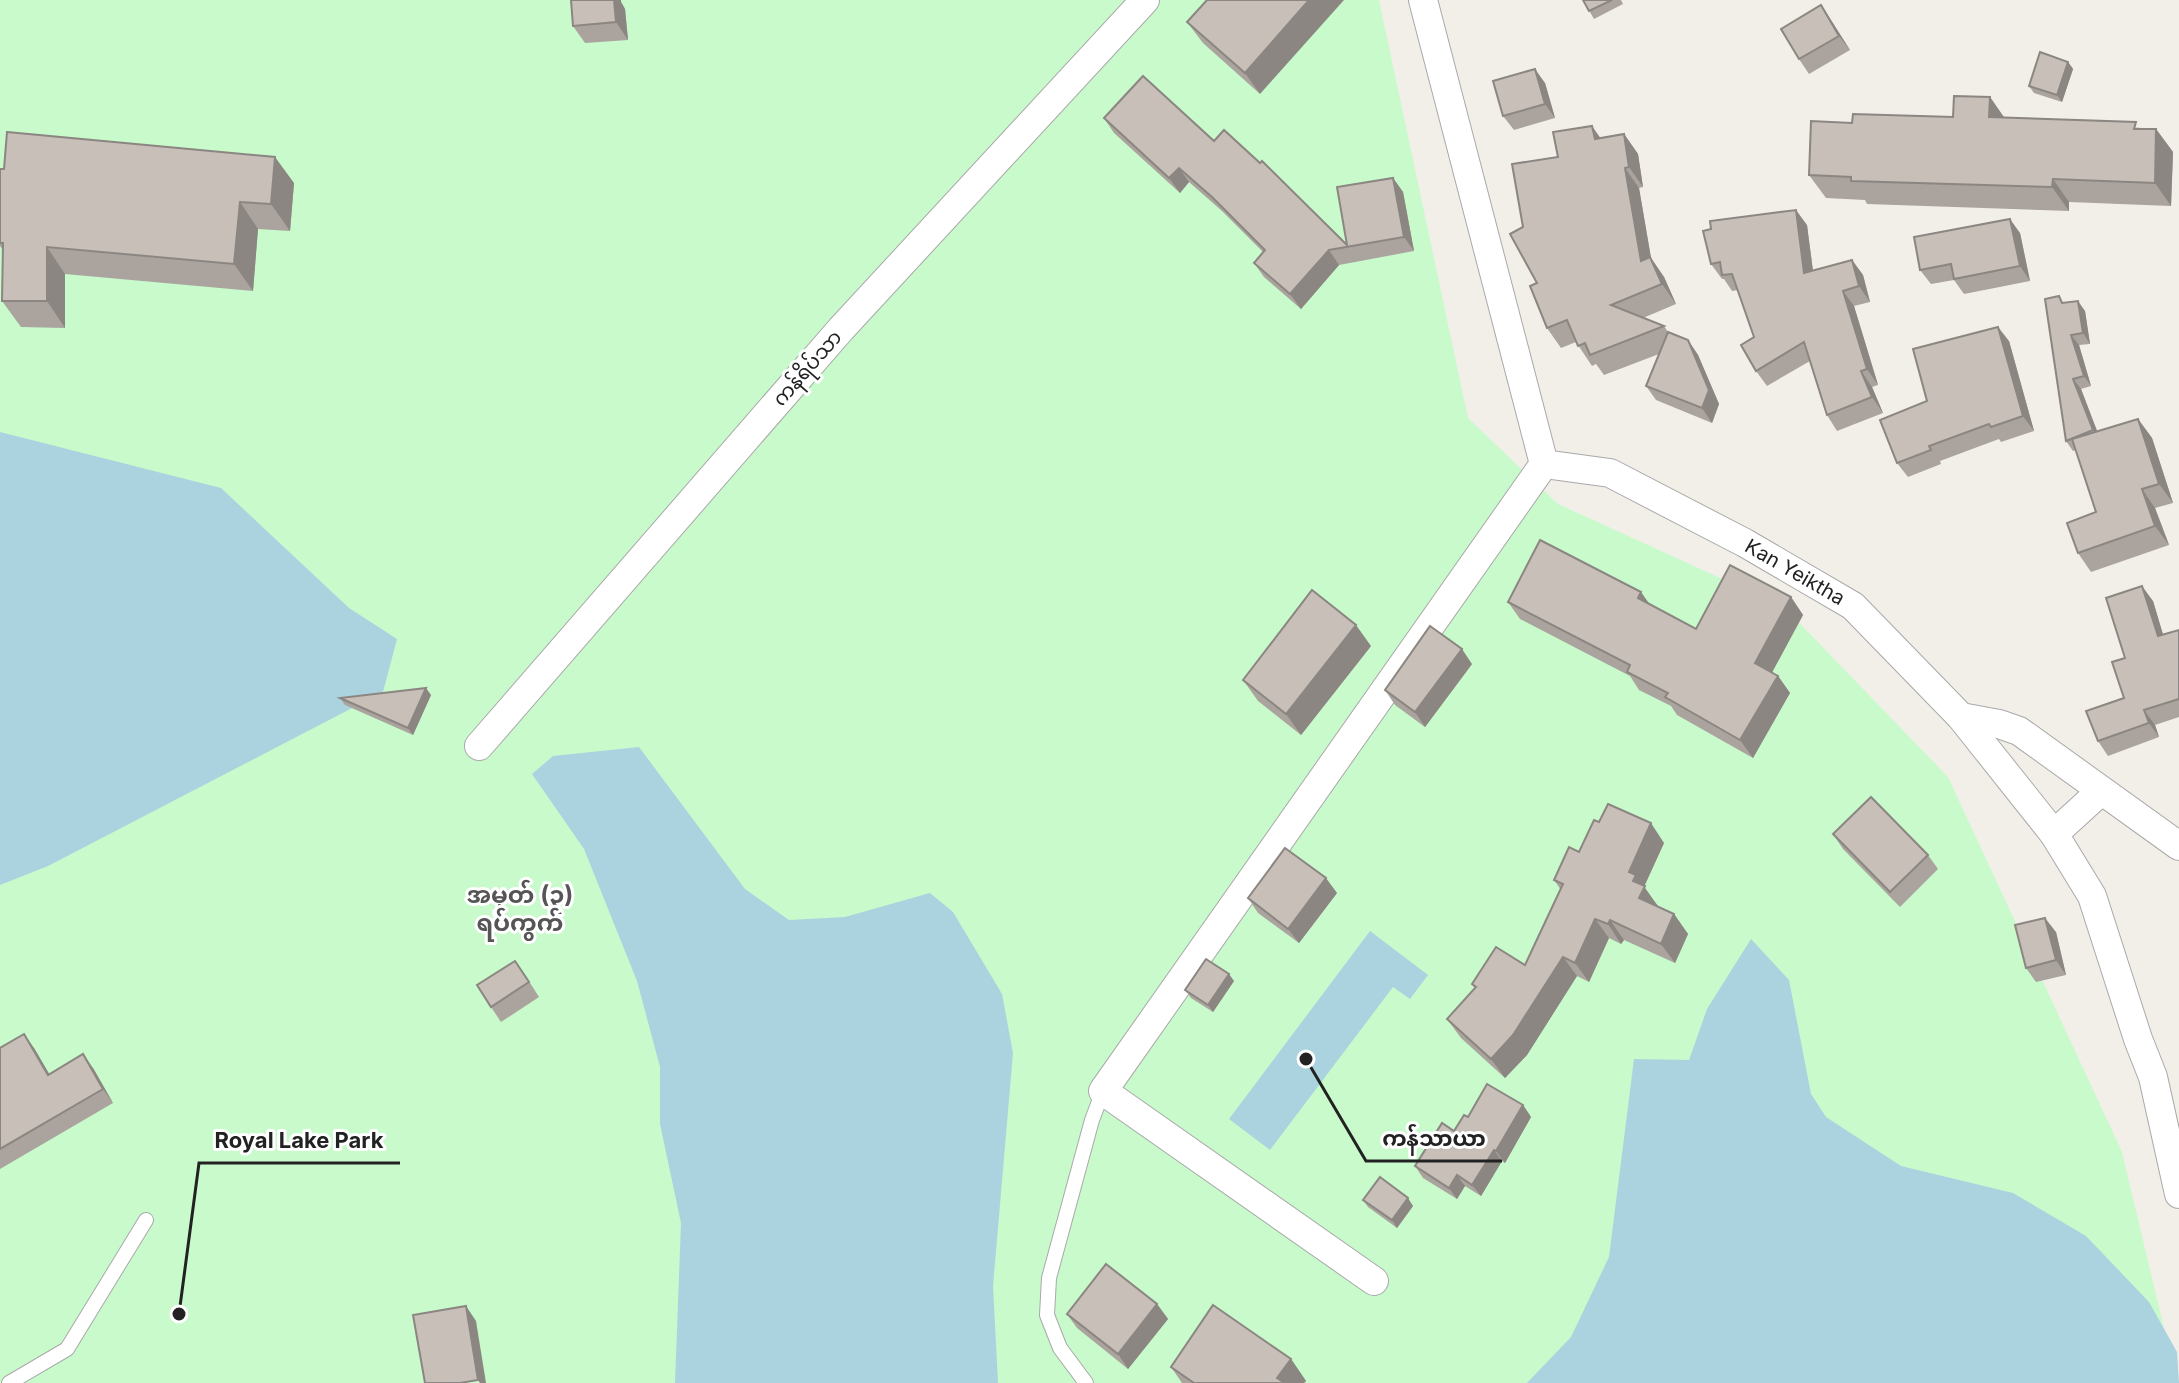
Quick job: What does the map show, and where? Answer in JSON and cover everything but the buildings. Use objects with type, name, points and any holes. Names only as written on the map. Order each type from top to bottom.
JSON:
[{"type":"street","name":"ကန်ရိပ်သာ","points":[[479,746],[841,329],[1145,0]]},
{"type":"street","points":[[1374,1281],[1103,1091],[1544,464],[1423,0]]},
{"type":"street","name":"Kan Yeiktha","points":[[1544,464],[1610,473],[1745,543],[1853,606],[1961,717],[2054,834],[2092,896],[2153,1077],[2179,1194]]},
{"type":"street","points":[[1961,717],[2019,731],[2179,846]]},
{"type":"street","points":[[2054,834],[2101,791]]},
{"type":"lane","points":[[1086,1383],[1060,1348],[1047,1315],[1049,1278],[1092,1120],[1103,1091]]},
{"type":"lane","points":[[9,1383],[67,1349],[146,1220]]},
{"type":"green space","points":[[0,0],[1379,0],[1468,418],[1558,504],[1784,607],[1948,777],[2122,1152],[2177,1383],[0,1383]]},
{"type":"water","points":[[0,432],[221,488],[349,608],[397,639],[383,692],[48,866],[0,885]]},
{"type":"water","points":[[639,747],[745,889],[789,920],[845,917],[930,893],[953,912],[1002,994],[1013,1053],[993,1286],[998,1383],[675,1383],[681,1223],[660,1124],[660,1067],[637,981],[584,849],[532,774],[553,756]]},
{"type":"water","points":[[1370,931],[1428,975],[1410,999],[1393,987],[1270,1150],[1229,1119]]},
{"type":"water","points":[[1751,939],[1789,980],[1811,1094],[1826,1117],[1901,1166],[2013,1193],[2086,1236],[2149,1302],[2177,1352],[2179,1383],[1527,1383],[1571,1337],[1609,1257],[1634,1059],[1689,1060],[1707,1009]]},
{"type":"place","name":"ကန်သာယာ","points":[[1306,1059]]},
{"type":"place","name":"Royal Lake Park","points":[[179,1314]]},
{"type":"district","name":"အမှတ် (၃) ရပ်ကွက်","points":[[520,909]]}]
